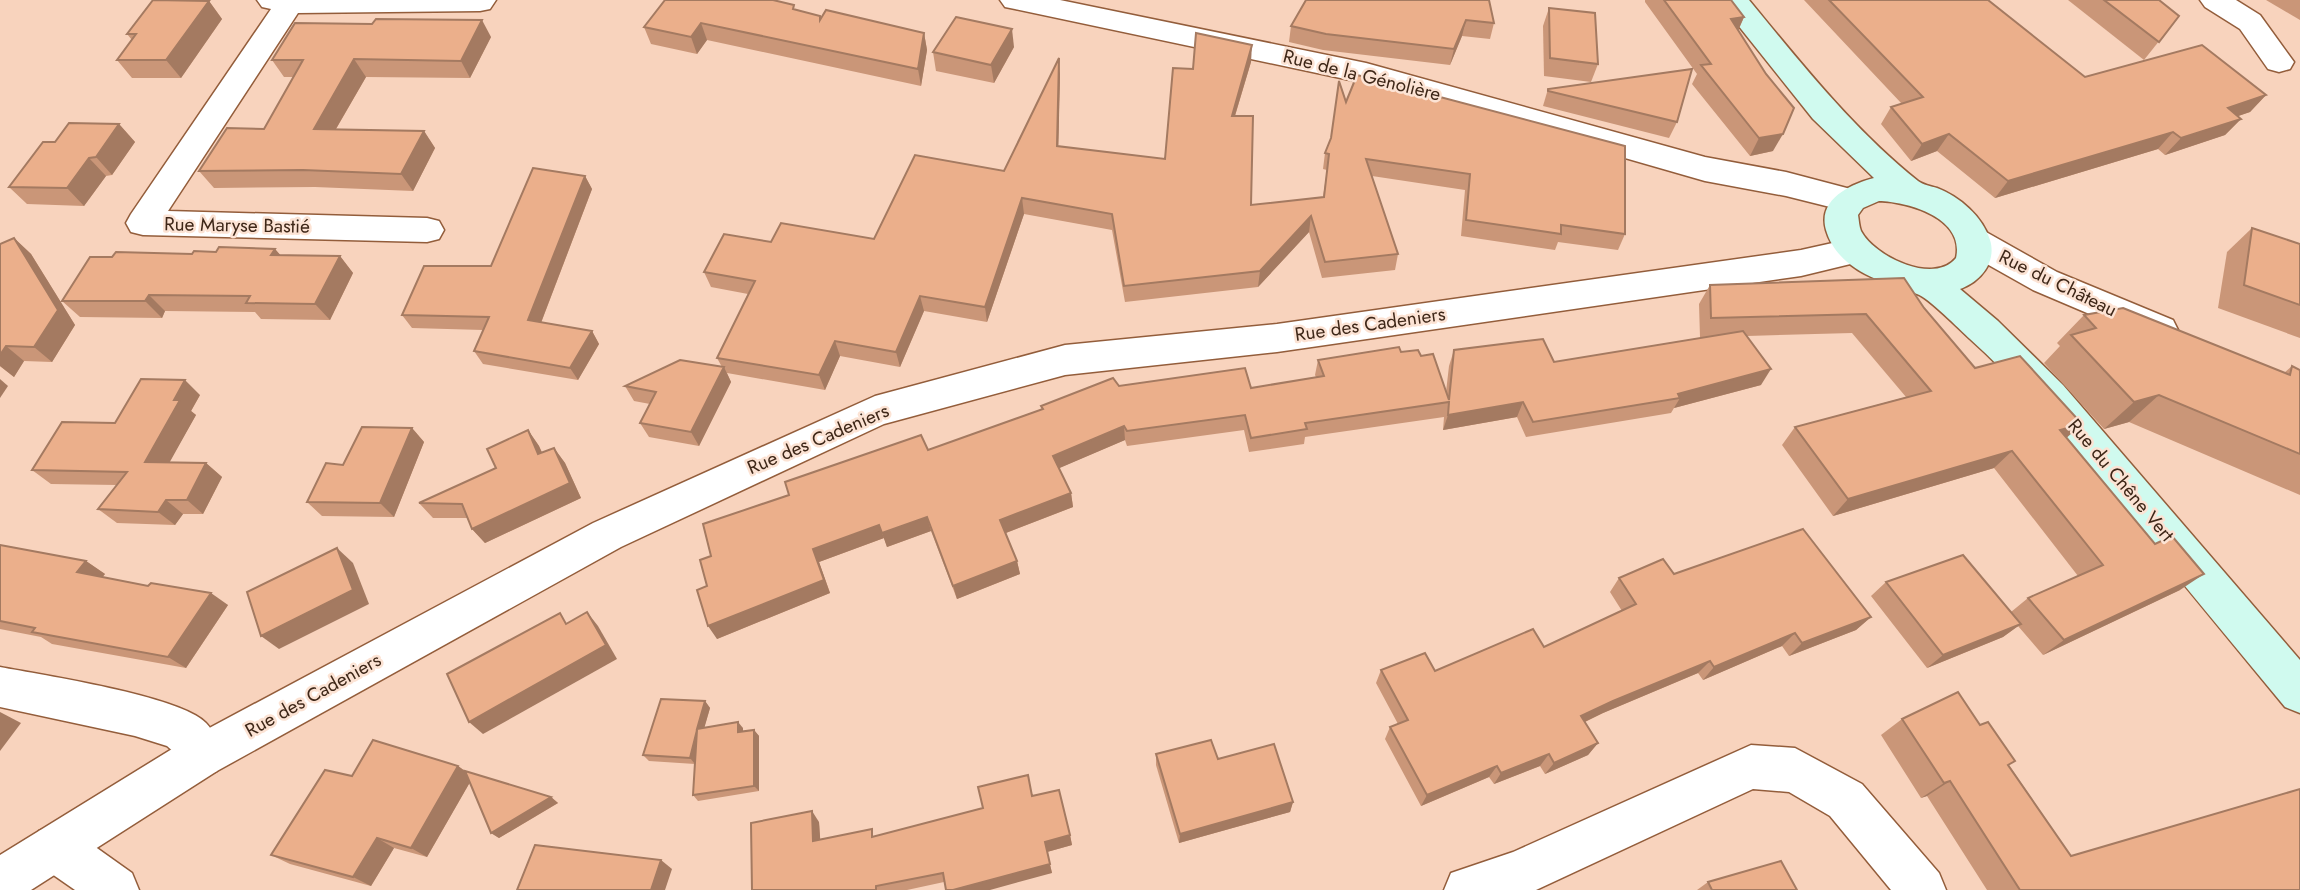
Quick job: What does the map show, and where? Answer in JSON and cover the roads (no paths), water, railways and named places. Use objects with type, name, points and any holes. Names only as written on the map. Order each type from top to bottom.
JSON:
[{"type":"main road","points":[[1733,0],[1824,111],[1908,191]]},
{"type":"main road","points":[[1824,111],[1853,167],[1852,217],[1888,274],[1929,283],[1949,280],[1969,261],[1968,228],[1942,205],[1908,191],[1875,189],[1852,217]]},
{"type":"main road","name":"Rue du Chêne Vert","points":[[1969,261],[1987,301],[2050,396]]},
{"type":"main road","name":"Rue du Chêne Vert","points":[[1929,283],[1985,331],[2050,396],[2300,692]]},
{"type":"street","name":"Rue Maryse Bastié","points":[[427,230],[143,223],[281,2],[481,0]]},
{"type":"street","name":"Rue de la Génolière","points":[[1015,0],[1366,73],[1705,169],[1852,217]]},
{"type":"street","points":[[2214,0],[2250,22],[2279,62]]},
{"type":"street","name":"Rue des Cadeniers","points":[[0,882],[201,757],[607,535],[875,411],[1065,360],[1290,336],[1801,263],[1852,217]]},
{"type":"street","name":"Rue du Château","points":[[1969,261],[2032,294],[2143,324],[2195,343]]},
{"type":"street","points":[[0,687],[135,715],[180,729],[192,739],[201,757]]},
{"type":"street","points":[[1468,890],[1518,874],[1751,767],[1795,770],[1846,800],[1922,890]]},
{"type":"street","points":[[56,848],[115,890]]}]
